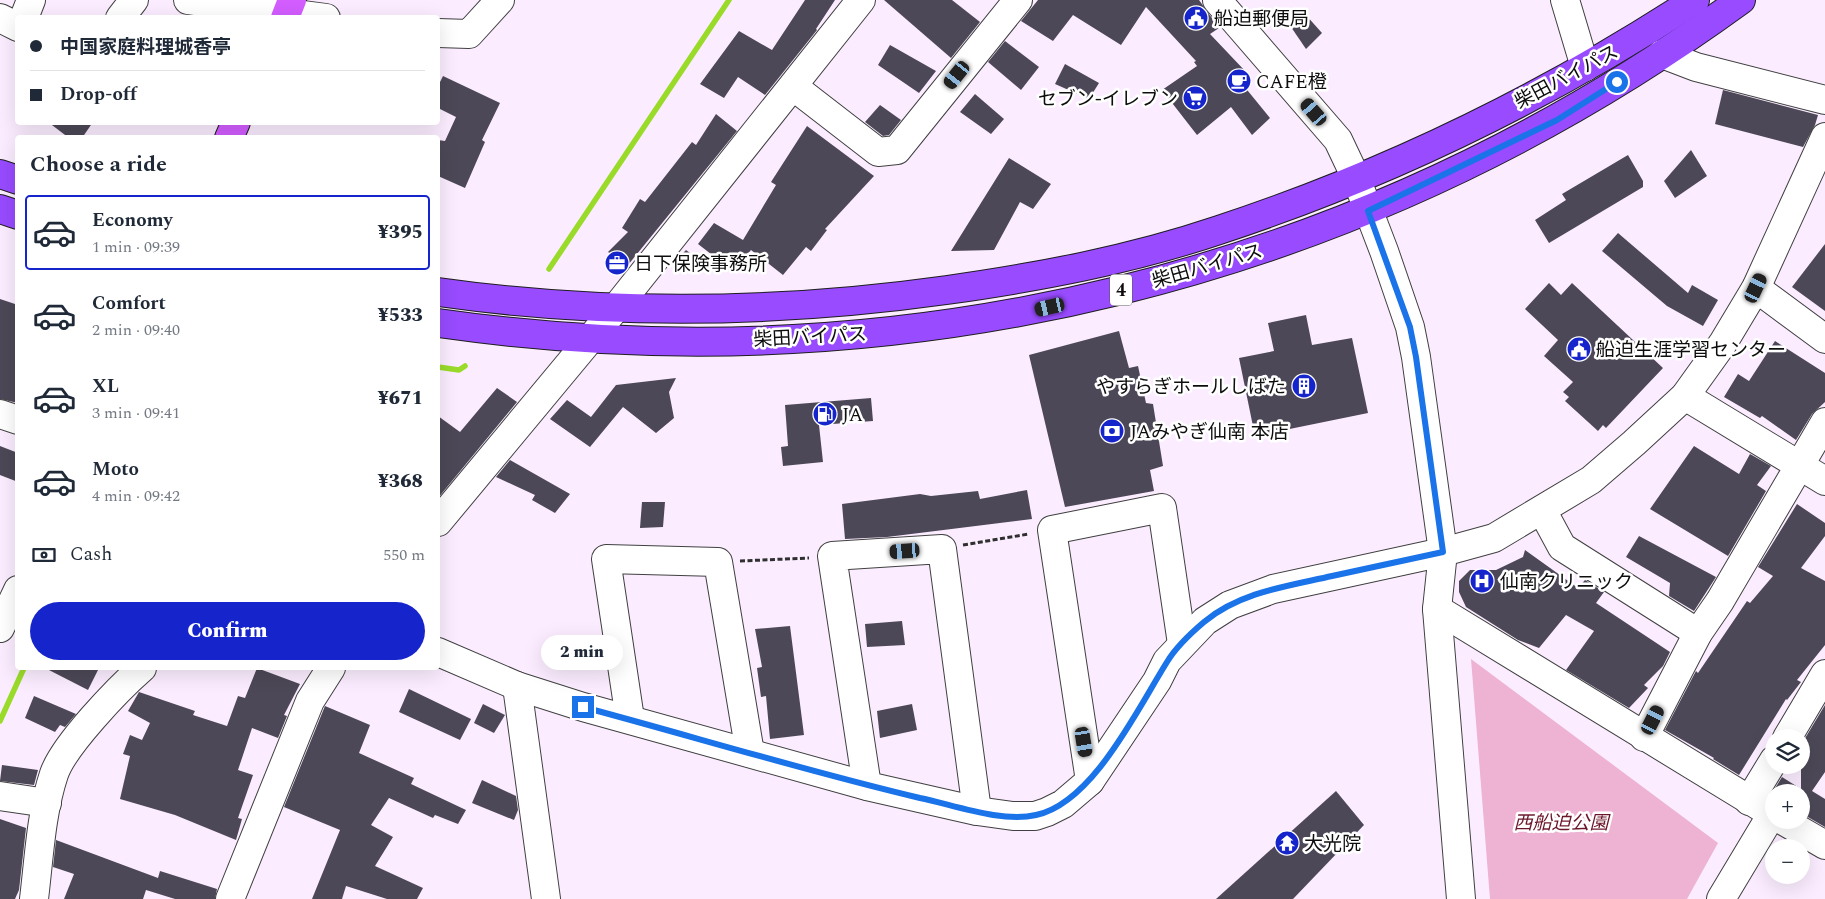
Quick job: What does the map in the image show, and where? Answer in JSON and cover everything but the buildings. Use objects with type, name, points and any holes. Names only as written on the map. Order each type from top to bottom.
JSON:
[{"type":"highway","name":"柴田バイパス","points":[[440,292],[556,305],[614,309],[702,310],[797,307],[880,299],[1049,274],[1115,260],[1216,231],[1295,204],[1451,136],[1585,67],[1695,0]]},
{"type":"highway","name":"柴田バイパス","points":[[440,323],[512,334],[641,342],[799,340],[928,327],[1031,311],[1128,289],[1282,243],[1368,211],[1557,120],[1662,54],[1740,0]]},
{"type":"highway","points":[[0,174],[15,179]]},
{"type":"highway","points":[[0,209],[15,214]]},
{"type":"street","points":[[25,15],[31,0]]},
{"type":"street","points":[[122,15],[134,0]]},
{"type":"street","points":[[188,0],[288,10],[312,15]]},
{"type":"street","points":[[440,33],[469,34],[500,0]]},
{"type":"street","points":[[440,520],[794,87],[861,0]]},
{"type":"street","points":[[794,87],[878,152],[896,150],[1018,0]]},
{"type":"street","points":[[1217,0],[1338,140],[1356,178],[1410,327],[1416,357],[1443,552],[1437,609],[1461,899]]},
{"type":"street","points":[[1565,0],[1585,67]]},
{"type":"street","points":[[0,18],[15,26]]},
{"type":"street","points":[[1662,54],[1696,67],[1825,100]]},
{"type":"street","points":[[440,653],[517,686],[630,720],[867,786],[977,811],[1013,816],[1035,816],[1063,804],[1090,781],[1157,681],[1168,661],[1205,621],[1230,605],[1249,596],[1273,589],[1443,552],[1494,538],[1591,480],[1685,396],[1723,343],[1756,288],[1825,137]]},
{"type":"street","points":[[1756,288],[1825,338]]},
{"type":"street","points":[[1685,396],[1825,480]]},
{"type":"street","points":[[0,414],[15,419]]},
{"type":"street","points":[[1644,737],[1698,633],[1720,601],[1798,464],[1825,422]]},
{"type":"street","points":[[1090,781],[1052,530],[1162,508],[1182,644]]},
{"type":"street","points":[[1542,510],[1562,547],[1698,633]]},
{"type":"street","points":[[867,786],[832,556],[942,549],[977,811]]},
{"type":"street","points":[[630,720],[606,559],[718,562],[750,753]]},
{"type":"street","points":[[0,628],[15,596]]},
{"type":"street","points":[[1437,609],[1765,810]]},
{"type":"street","points":[[34,899],[46,803],[54,773],[64,754],[140,670]]},
{"type":"street","points":[[230,899],[310,701],[330,670]]},
{"type":"street","points":[[1792,729],[1825,674]]},
{"type":"street","points":[[517,686],[546,899]]},
{"type":"street","points":[[0,796],[46,803]]},
{"type":"street","points":[[1721,899],[1765,819]]},
{"type":"street","points":[[1798,829],[1825,845]]},
{"type":"path","points":[[942,549],[1052,530]]},
{"type":"path","points":[[718,562],[832,556]]},
{"type":"green space","name":"西船迫公園","points":[[1471,659],[1718,843],[1687,899],[1490,899]]},
{"type":"waterway","points":[[549,269],[729,0]]},
{"type":"waterway","points":[[440,367],[459,370],[465,366]]},
{"type":"waterway","points":[[0,721],[23,670]]},
{"type":"place","name":"船迫郵便局","points":[[1196,18]]},
{"type":"place","name":"CAFE橙","points":[[1239,81]]},
{"type":"place","name":"セブン-イレブン","points":[[1195,98]]},
{"type":"place","name":"日下保険事務所","points":[[617,263]]},
{"type":"place","name":"船迫生涯学習センター","points":[[1579,349]]},
{"type":"place","name":"やすらぎホールしばた","points":[[1304,386]]},
{"type":"place","name":"JA","points":[[825,414]]},
{"type":"place","name":"JAみやぎ仙南 本店","points":[[1112,431]]},
{"type":"place","name":"仙南クリニック","points":[[1482,581]]},
{"type":"place","name":"大光院","points":[[1287,843]]},
{"type":"route","points":[[583,707],[867,786],[977,811],[1013,816],[1035,816],[1063,804],[1090,781],[1157,681],[1168,661],[1205,621],[1230,605],[1249,596],[1273,589],[1443,552],[1416,357],[1410,327],[1368,211],[1557,120],[1617,82]]}]
